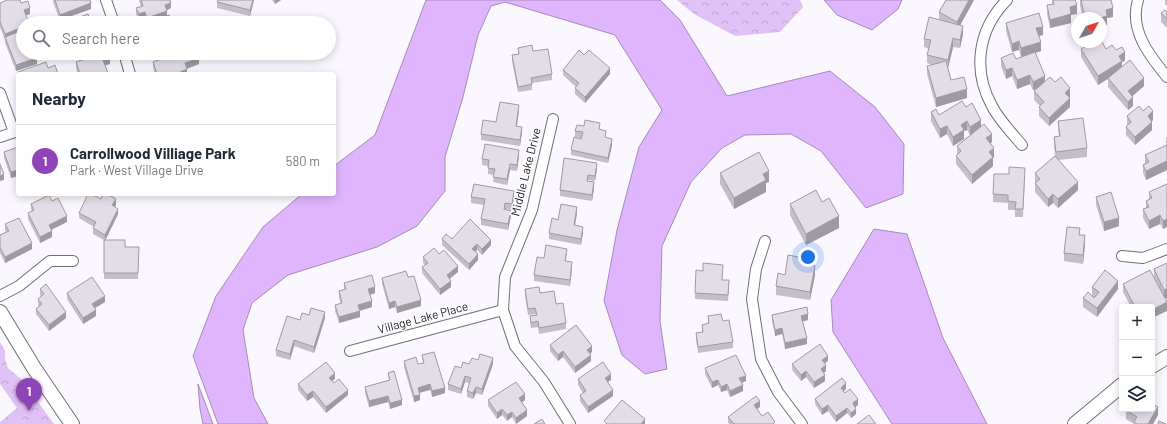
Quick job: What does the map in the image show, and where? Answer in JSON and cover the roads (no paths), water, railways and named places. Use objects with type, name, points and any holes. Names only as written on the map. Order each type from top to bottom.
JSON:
[{"type":"street","points":[[106,0],[112,16]]},
{"type":"street","points":[[1007,0],[996,11],[983,37],[980,62],[981,79],[992,107],[1022,145]]},
{"type":"street","points":[[1138,0],[1136,9],[1140,37],[1148,53],[1167,77]]},
{"type":"street","points":[[126,60],[129,72]]},
{"type":"street","points":[[0,93],[16,132],[0,137]]},
{"type":"street","name":"Middle Lake Drive","points":[[553,119],[532,210],[505,277],[503,310],[515,346],[544,382],[570,424]]},
{"type":"street","points":[[765,241],[756,269],[752,299],[762,359],[778,392],[802,424]]},
{"type":"street","points":[[1122,256],[1142,258],[1167,249]]},
{"type":"street","points":[[0,296],[19,286],[50,261],[73,261]]},
{"type":"street","name":"Village Lake Place","points":[[350,351],[503,310]]},
{"type":"street","points":[[0,312],[34,368],[72,424]]},
{"type":"street","points":[[1155,364],[1167,357]]},
{"type":"street","points":[[1078,423],[1119,387]]},
{"type":"place","name":"Carrollwood Villiage Park","points":[[29,411]]}]
